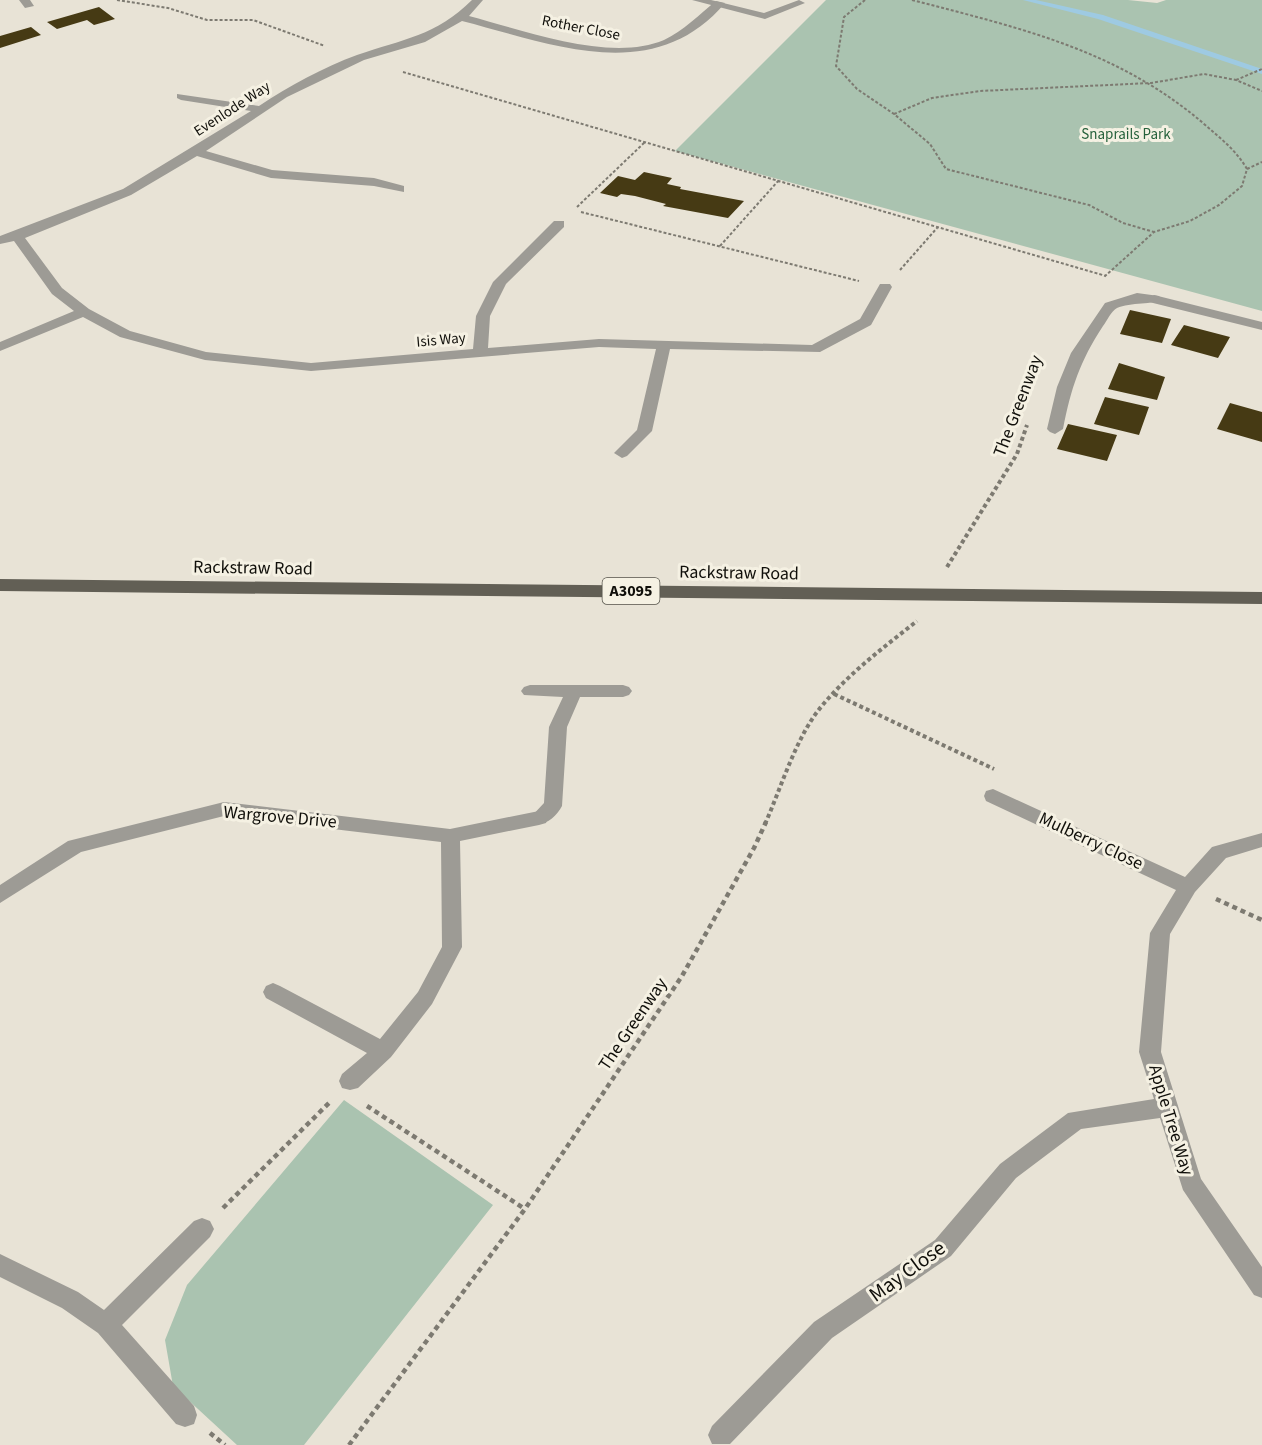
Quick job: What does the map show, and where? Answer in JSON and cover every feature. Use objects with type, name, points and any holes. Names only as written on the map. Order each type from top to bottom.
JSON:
[{"type":"main road","name":"Rackstraw Road","points":[[0,585],[1262,598]]},
{"type":"street","name":"Evenlode Way","points":[[0,240],[17,236],[128,192],[196,152],[283,95],[360,58],[421,40],[461,16],[478,0]]},
{"type":"street","points":[[697,0],[765,16],[800,3]]},
{"type":"street","name":"Rother Close","points":[[461,16],[592,49],[628,52],[667,42],[718,4]]},
{"type":"street","points":[[181,96],[263,110]]},
{"type":"street","points":[[196,152],[270,174],[374,182],[400,189]]},
{"type":"street","points":[[480,353],[483,316],[500,282],[559,224]]},
{"type":"street","name":"Isis Way","points":[[17,236],[57,291],[84,312],[125,334],[205,356],[311,367],[600,343],[815,349],[866,322],[885,287]]},
{"type":"street","points":[[1055,429],[1064,387],[1078,353],[1110,306],[1137,297],[1154,299],[1262,326]]},
{"type":"street","points":[[0,347],[84,312]]},
{"type":"street","points":[[622,453],[644,431],[664,344]]},
{"type":"street","points":[[530,692],[623,691]]},
{"type":"street","name":"Wargrove Drive","points":[[0,895],[75,846],[224,809],[450,836],[539,818],[553,806],[558,727],[574,692]]},
{"type":"street","name":"Mulberry Close","points":[[993,796],[1188,887]]},
{"type":"street","points":[[346,1086],[383,1051],[425,998],[452,947],[450,836]]},
{"type":"street","name":"Apple Tree Way","points":[[1262,840],[1219,852],[1188,887],[1160,933],[1150,1052],[1191,1183],[1262,1287]]},
{"type":"street","points":[[273,992],[383,1051]]},
{"type":"street","name":"May Close","points":[[721,1435],[823,1330],[943,1248],[1008,1171],[1076,1120],[1167,1107]]},
{"type":"street","points":[[106,1324],[202,1229]]},
{"type":"street","points":[[0,1265],[70,1299],[106,1324],[185,1415]]},
{"type":"path","points":[[117,0],[168,8],[207,20],[253,20],[360,58],[1106,276]]},
{"type":"path","points":[[865,0],[844,16],[836,66],[857,88],[894,114],[930,144],[946,169],[1089,205],[1123,223],[1154,232]]},
{"type":"path","points":[[912,0],[1029,31],[1112,62],[1151,83],[1176,100],[1237,152],[1247,168],[1242,186],[1218,205],[1190,221],[1154,232],[1098,284]]},
{"type":"path","points":[[1236,80],[1262,69]]},
{"type":"path","points":[[894,114],[932,98],[980,91],[1151,83],[1204,74],[1236,80],[1262,91]]},
{"type":"path","points":[[645,142],[574,210],[885,287],[937,228]]},
{"type":"path","points":[[1247,168],[1262,162]]},
{"type":"path","points":[[720,246],[779,180]]},
{"type":"path","name":"The Greenway","points":[[945,570],[1017,454],[1030,416]]},
{"type":"path","name":"The Greenway","points":[[349,1445],[525,1209],[682,976],[754,848],[801,742],[820,708],[873,656],[924,614]]},
{"type":"path","points":[[834,694],[1000,771]]},
{"type":"path","points":[[1188,887],[1262,920]]},
{"type":"path","points":[[202,1229],[346,1086],[525,1209]]},
{"type":"green space","name":"Snaprails Park","points":[[826,0],[1128,0],[1157,3],[1166,0],[1262,0],[1262,311],[675,151]]},
{"type":"green space","points":[[344,1100],[493,1205],[304,1445],[237,1445],[173,1386],[165,1340],[187,1285]]},
{"type":"building","points":[[99,7],[115,19],[94,25],[87,20],[57,29],[47,22]]},
{"type":"building","points":[[31,27],[41,35],[0,48],[0,36]]},
{"type":"building","points":[[644,172],[672,178],[667,184],[681,187],[680,189],[744,201],[728,218],[663,206],[666,204],[635,196],[621,194],[617,197],[600,193],[618,176],[635,180]]},
{"type":"building","points":[[1130,310],[1171,319],[1162,343],[1120,334]]},
{"type":"building","points":[[1184,325],[1230,337],[1218,358],[1171,345]]},
{"type":"building","points":[[1119,363],[1165,377],[1157,400],[1108,389]]},
{"type":"building","points":[[1105,397],[1149,407],[1139,435],[1094,424]]},
{"type":"building","points":[[1230,403],[1262,412],[1262,442],[1217,429]]},
{"type":"building","points":[[1068,424],[1117,435],[1107,461],[1057,449]]},
{"type":"waterway","points":[[1027,0],[1100,17],[1262,72]]}]
